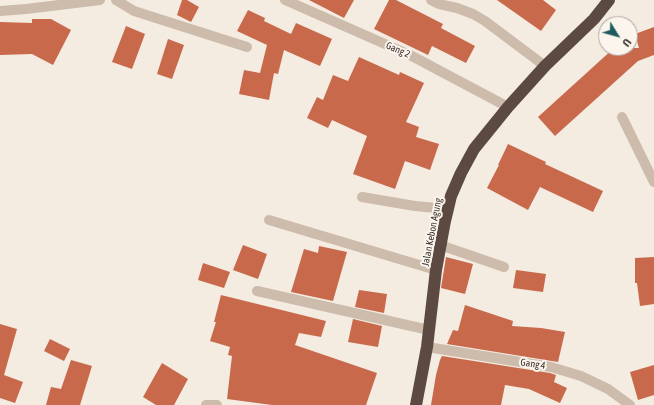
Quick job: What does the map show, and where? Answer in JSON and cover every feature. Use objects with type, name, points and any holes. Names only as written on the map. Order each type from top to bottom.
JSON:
[{"type":"highway","name":"Jalan Kebon Agung","points":[[416,405],[428,348],[440,245],[451,196],[461,173],[474,149],[508,107],[545,66],[594,19],[609,0]]},
{"type":"street","points":[[0,11],[100,0]]},
{"type":"street","points":[[116,0],[134,11],[247,47]]},
{"type":"street","name":"Gang 2","points":[[285,0],[410,55],[508,107]]},
{"type":"street","points":[[431,0],[439,4],[457,8],[473,14],[485,21],[545,66]]},
{"type":"street","points":[[622,117],[654,182]]},
{"type":"street","points":[[362,197],[415,206],[448,209]]},
{"type":"street","points":[[269,220],[436,270]]},
{"type":"street","points":[[440,245],[504,267]]},
{"type":"street","points":[[257,291],[429,330]]},
{"type":"street","name":"Gang 4","points":[[428,348],[551,367],[581,376],[608,389],[630,405]]},
{"type":"street","points":[[206,405],[217,405]]},
{"type":"building","points":[[182,0],[187,0],[199,7],[191,22],[177,15]]},
{"type":"building","points":[[309,0],[354,0],[344,18]]},
{"type":"building","points":[[389,0],[396,0],[443,24],[441,28],[475,46],[466,63],[432,46],[428,55],[374,29]]},
{"type":"building","points":[[497,0],[543,0],[556,10],[541,31]]},
{"type":"building","points":[[248,10],[265,18],[264,21],[291,34],[296,23],[332,39],[320,66],[284,50],[278,74],[274,73],[269,100],[239,94],[244,70],[260,73],[267,45],[237,31]]},
{"type":"building","points":[[32,19],[51,19],[71,30],[53,65],[32,54],[0,55],[0,22],[32,23]]},
{"type":"building","points":[[126,26],[145,34],[132,69],[112,62]]},
{"type":"building","points":[[654,27],[654,55],[638,61],[555,136],[538,117],[605,56],[638,56],[638,33]]},
{"type":"building","points":[[168,39],[184,45],[172,79],[157,74]]},
{"type":"building","points":[[359,57],[399,75],[400,72],[424,83],[406,122],[419,127],[416,137],[439,144],[430,170],[405,161],[395,189],[353,174],[367,136],[332,120],[328,128],[307,118],[317,97],[323,100],[333,75],[348,81]]},
{"type":"building","points":[[508,144],[546,162],[545,164],[603,191],[593,212],[540,187],[528,210],[487,188]]},
{"type":"building","points":[[243,245],[267,254],[258,279],[233,270]]},
{"type":"building","points":[[319,246],[347,252],[333,301],[291,292],[304,249],[318,253]]},
{"type":"building","points":[[446,257],[473,264],[465,294],[441,288]]},
{"type":"building","points":[[654,257],[654,304],[640,306],[637,283],[635,283],[635,258]]},
{"type":"building","points":[[203,263],[230,272],[224,288],[198,280]]},
{"type":"building","points":[[516,270],[546,274],[543,292],[513,288]]},
{"type":"building","points":[[359,290],[387,294],[384,313],[355,307]]},
{"type":"building","points":[[221,295],[326,321],[321,337],[299,333],[295,345],[377,373],[366,405],[272,405],[227,399],[232,356],[228,355],[230,347],[210,341],[216,322],[214,322]]},
{"type":"building","points":[[465,305],[513,321],[512,326],[541,328],[565,332],[558,362],[447,344],[453,330],[458,331]]},
{"type":"building","points":[[353,319],[382,326],[378,347],[348,342]]},
{"type":"building","points":[[0,324],[17,329],[4,375],[23,382],[15,403],[0,398]]},
{"type":"building","points":[[50,339],[70,349],[64,361],[44,351]]},
{"type":"building","points":[[442,356],[550,373],[556,375],[554,382],[567,388],[560,403],[529,389],[505,385],[501,405],[431,405],[436,375]]},
{"type":"building","points":[[71,360],[92,366],[80,405],[46,405],[51,387],[61,389]]},
{"type":"building","points":[[162,363],[188,379],[174,405],[156,405],[143,397]]},
{"type":"building","points":[[654,365],[654,395],[638,400],[630,372]]}]
